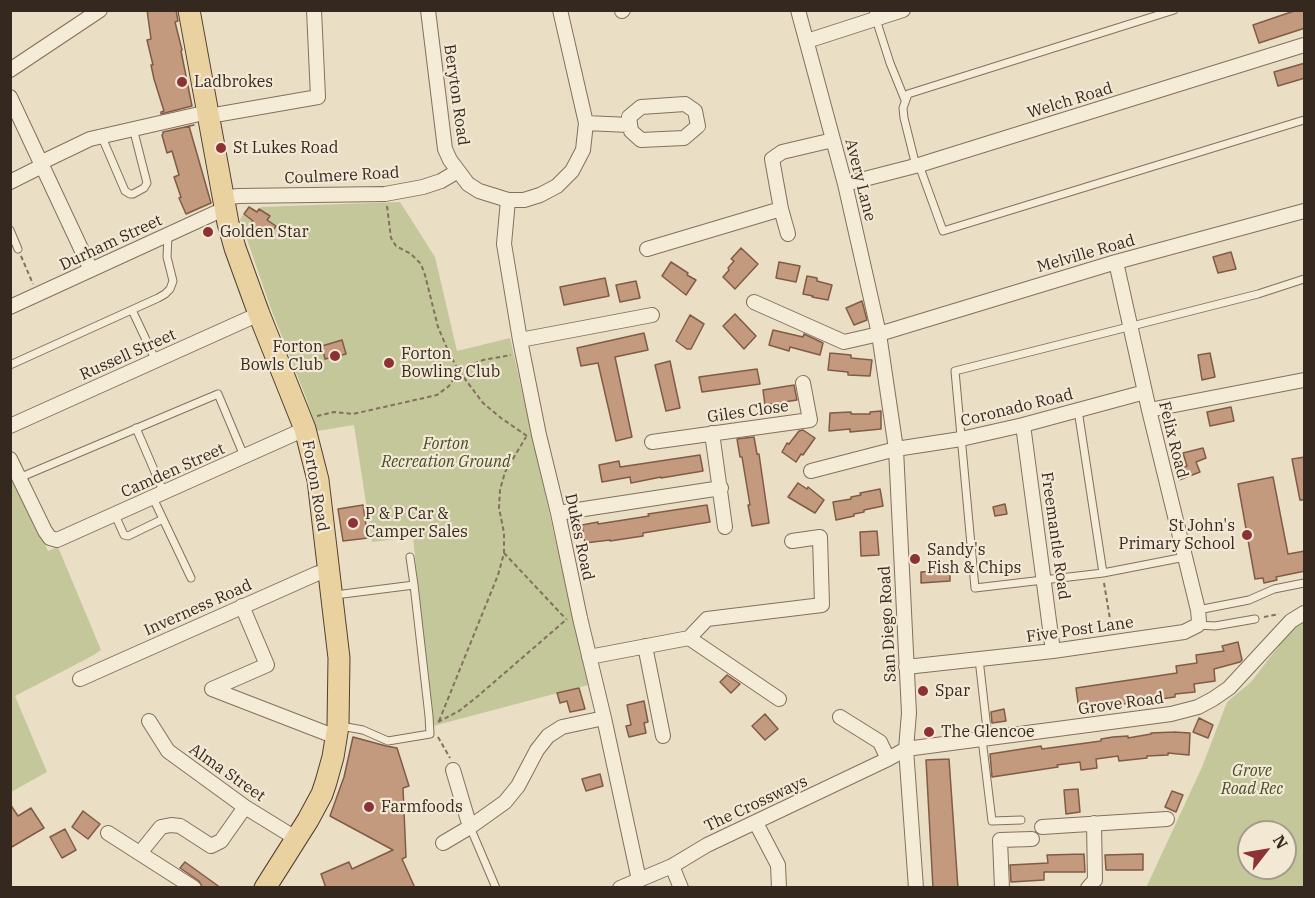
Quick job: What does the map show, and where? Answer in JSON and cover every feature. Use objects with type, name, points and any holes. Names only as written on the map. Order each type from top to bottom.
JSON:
[{"type":"main road","name":"Forton Road","points":[[189,10],[235,248],[303,424],[318,480],[339,666],[337,732],[328,776],[322,794],[297,839],[265,888]]},
{"type":"street","points":[[10,70],[100,10]]},
{"type":"street","points":[[10,182],[101,133],[318,97],[314,10]]},
{"type":"street","name":"Beryton Road","points":[[428,10],[445,149],[450,160],[468,184],[479,191],[508,200],[524,200],[557,186],[572,171],[583,150],[585,123],[560,10]]},
{"type":"street","name":"Avery Lane","points":[[798,10],[845,184],[879,334],[882,360]]},
{"type":"street","points":[[807,41],[874,15],[903,10]]},
{"type":"street","name":"Welch Road","points":[[845,184],[918,165],[1305,45]]},
{"type":"street","points":[[10,97],[91,270]]},
{"type":"street","points":[[686,104],[695,111],[698,126],[684,138],[641,140],[631,131],[629,125],[628,117],[641,107],[686,104]]},
{"type":"street","points":[[585,123],[629,125]]},
{"type":"street","points":[[788,234],[772,159],[782,152],[833,140]]},
{"type":"street","name":"Coulmere Road","points":[[225,204],[238,196],[384,194],[423,187],[441,181],[458,171]]},
{"type":"street","name":"Dukes Road","points":[[508,200],[504,244],[533,436],[558,513],[573,618],[589,657],[639,880]]},
{"type":"street","name":"Durham Street","points":[[10,307],[215,213],[225,204]]},
{"type":"street","points":[[647,249],[781,209]]},
{"type":"street","name":"Melville Road","points":[[754,302],[844,342],[879,334],[1116,262],[1305,211]]},
{"type":"street","name":"Felix Road","points":[[1116,262],[1149,410],[1200,616],[1198,625]]},
{"type":"street","name":"Russell Street","points":[[10,426],[259,314]]},
{"type":"street","points":[[521,347],[652,315]]},
{"type":"street","name":"San Diego Road","points":[[882,360],[896,449],[909,713],[906,749],[916,888]]},
{"type":"street","points":[[1149,410],[1305,380]]},
{"type":"street","name":"Giles Close","points":[[652,442],[810,420],[804,383]]},
{"type":"street","name":"Coronado Road","points":[[811,471],[896,449],[961,439],[1023,425],[1145,392]]},
{"type":"street","name":"Camden Street","points":[[19,478],[45,531],[54,540],[62,539],[244,456],[303,424]]},
{"type":"street","name":"Freemantle Road","points":[[1023,425],[1053,651]]},
{"type":"street","points":[[712,433],[725,527]]},
{"type":"street","points":[[10,459],[19,478]]},
{"type":"street","points":[[558,513],[721,488]]},
{"type":"street","points":[[589,657],[689,638],[707,619],[822,605],[820,537],[792,541]]},
{"type":"street","name":"Inverness Road","points":[[80,679],[242,606],[329,570]]},
{"type":"street","points":[[242,606],[267,665],[212,689],[337,732]]},
{"type":"street","name":"Grove Road","points":[[906,749],[1180,712],[1198,707],[1229,688],[1291,621],[1305,613]]},
{"type":"street","name":"Five Post Lane","points":[[906,667],[1053,651],[1184,632],[1198,625]]},
{"type":"street","points":[[689,638],[778,699]]},
{"type":"street","points":[[645,645],[663,736]]},
{"type":"street","points":[[840,717],[880,742],[888,759]]},
{"type":"street","points":[[443,843],[505,802],[518,786],[537,750],[548,736],[562,727],[604,718]]},
{"type":"street","name":"Alma Street","points":[[149,721],[168,751],[245,807],[297,839]]},
{"type":"street","name":"The Crossways","points":[[620,888],[672,866],[707,845],[906,749]]},
{"type":"street","points":[[453,770],[470,827]]},
{"type":"street","points":[[140,853],[161,827],[171,825],[180,826],[211,846],[221,841],[245,807]]},
{"type":"street","points":[[1042,827],[1167,819]]},
{"type":"street","points":[[756,823],[778,865],[779,888]]},
{"type":"street","points":[[1088,888],[1095,880],[1094,824]]},
{"type":"street","points":[[108,833],[194,888]]},
{"type":"street","points":[[1002,888],[1000,840],[1032,839]]},
{"type":"street","points":[[672,866],[681,888]]},
{"type":"lane","points":[[1174,10],[908,94],[903,108],[904,118],[918,165],[943,231],[1305,120]]},
{"type":"lane","points":[[874,15],[905,100]]},
{"type":"lane","points":[[101,133],[125,191],[133,194],[144,188],[147,183],[136,126]]},
{"type":"lane","points":[[10,230],[13,242],[18,249]]},
{"type":"lane","points":[[10,365],[158,298],[170,289],[173,281],[167,257],[168,235]]},
{"type":"lane","points":[[1185,557],[1103,573],[975,588],[955,371],[1258,294],[1305,279]]},
{"type":"lane","points":[[132,310],[156,361]]},
{"type":"lane","points":[[19,478],[218,394],[244,456]]},
{"type":"lane","points":[[1078,410],[1103,573]]},
{"type":"lane","points":[[136,428],[158,495],[163,519],[191,578]]},
{"type":"lane","points":[[115,515],[124,535],[128,536],[163,519]]},
{"type":"lane","points":[[337,732],[363,730],[388,741],[430,734],[410,557]]},
{"type":"lane","points":[[1198,610],[1249,600],[1274,589],[1305,583]]},
{"type":"lane","points":[[332,595],[414,585]]},
{"type":"lane","name":"Five Post Lane","points":[[1198,625],[1215,626],[1255,619]]},
{"type":"lane","points":[[978,659],[992,821],[1021,820]]},
{"type":"lane","points":[[470,827],[496,888]]},
{"type":"path","points":[[384,194],[391,238],[396,246],[421,264],[438,327],[459,371],[483,403],[501,418],[533,436],[508,465],[505,472],[500,490],[499,508],[504,534],[504,553],[495,583],[438,722],[459,711],[573,618],[504,553]]},
{"type":"path","points":[[18,249],[38,294]]},
{"type":"path","points":[[303,424],[334,412],[353,414],[437,395],[449,386],[459,371],[521,347]]},
{"type":"path","points":[[1103,573],[1114,642]]},
{"type":"path","points":[[1255,619],[1282,613],[1291,621]]},
{"type":"path","points":[[430,734],[437,732],[449,755],[453,770]]},
{"type":"green space","name":"Forton Recreation Ground","points":[[400,202],[435,257],[457,351],[510,338],[588,685],[433,726],[413,537],[372,542],[354,425],[317,431],[240,219],[249,207],[257,212],[261,207]]},
{"type":"green space","points":[[10,471],[48,551],[58,547],[101,650],[15,696],[47,772],[11,792]]},
{"type":"green space","name":"Grove Road Rec","points":[[1304,619],[1304,887],[1146,888],[1202,767],[1227,702],[1251,682],[1292,629]]},
{"type":"building","points":[[147,10],[176,10],[178,21],[175,22],[192,106],[161,114],[164,111],[154,79],[147,40],[151,39]]},
{"type":"building","points":[[1297,10],[1305,10],[1305,28],[1259,43],[1253,25]]},
{"type":"building","points":[[1305,63],[1305,78],[1278,86],[1274,72]]},
{"type":"building","points":[[189,126],[211,203],[186,214],[174,177],[179,175],[172,151],[167,153],[162,135],[163,132]]},
{"type":"building","points":[[249,207],[257,212],[259,209],[270,216],[267,220],[276,226],[271,233],[262,227],[260,230],[250,224],[253,221],[244,214]]},
{"type":"building","points":[[741,248],[758,264],[735,289],[723,277],[734,261],[731,259]]},
{"type":"building","points":[[1231,252],[1236,269],[1218,273],[1213,257]]},
{"type":"building","points":[[671,262],[696,280],[686,295],[662,276]]},
{"type":"building","points":[[779,262],[800,266],[796,282],[776,278]]},
{"type":"building","points":[[807,276],[832,285],[828,300],[803,294]]},
{"type":"building","points":[[605,278],[609,296],[564,305],[560,287]]},
{"type":"building","points":[[636,281],[640,298],[620,302],[616,285]]},
{"type":"building","points":[[862,301],[867,320],[854,325],[846,308]]},
{"type":"building","points":[[735,314],[756,336],[744,349],[723,326]]},
{"type":"building","points":[[690,315],[704,324],[691,349],[687,349],[676,341]]},
{"type":"building","points":[[773,330],[803,337],[804,334],[823,343],[820,355],[790,347],[789,351],[769,345]]},
{"type":"building","points":[[644,333],[648,350],[615,357],[632,437],[616,441],[598,363],[581,366],[577,348]]},
{"type":"building","points":[[342,340],[346,354],[325,359],[322,346]]},
{"type":"building","points":[[830,353],[872,360],[870,376],[848,375],[848,372],[828,370]]},
{"type":"building","points":[[1210,353],[1215,377],[1202,380],[1198,355]]},
{"type":"building","points":[[670,361],[680,408],[666,411],[655,365]]},
{"type":"building","points":[[757,369],[760,384],[702,392],[699,377]]},
{"type":"building","points":[[794,385],[797,400],[765,405],[763,390]]},
{"type":"building","points":[[1231,407],[1234,421],[1210,426],[1207,412]]},
{"type":"building","points":[[881,411],[881,429],[850,432],[850,429],[829,431],[830,413],[870,414],[870,412]]},
{"type":"building","points":[[803,430],[815,438],[796,462],[782,452],[787,443],[789,444],[799,431]]},
{"type":"building","points":[[754,437],[757,454],[759,454],[769,523],[752,526],[742,457],[740,457],[737,439]]},
{"type":"building","points":[[1203,448],[1206,458],[1196,462],[1200,472],[1179,480],[1175,470],[1187,466],[1183,453]]},
{"type":"building","points":[[700,455],[703,471],[631,483],[630,477],[602,482],[599,465],[619,461],[620,467]]},
{"type":"building","points":[[1305,457],[1305,500],[1300,500],[1292,459]]},
{"type":"building","points":[[1273,477],[1288,554],[1305,551],[1305,571],[1276,577],[1277,580],[1264,583],[1263,578],[1255,579],[1238,484]]},
{"type":"building","points":[[798,483],[807,489],[808,487],[824,500],[815,513],[788,497]]},
{"type":"building","points":[[880,489],[883,506],[836,520],[833,502],[851,499],[851,497],[861,495],[860,493]]},
{"type":"building","points":[[1005,504],[1007,514],[995,516],[993,507]]},
{"type":"building","name":"P & P Car & Camper Sales","points":[[363,505],[368,538],[343,541],[338,509]]},
{"type":"building","points":[[707,505],[710,522],[643,533],[643,536],[585,543],[582,525]]},
{"type":"building","points":[[877,531],[879,555],[861,556],[860,532]]},
{"type":"building","points":[[950,570],[950,581],[921,583],[921,572]]},
{"type":"building","points":[[1238,642],[1242,660],[1214,669],[1215,681],[1194,684],[1195,692],[1175,694],[1175,697],[1079,710],[1076,688],[1177,673],[1176,666],[1197,663],[1196,655],[1224,651],[1222,646]]},
{"type":"building","points":[[727,675],[740,684],[731,693],[720,682]]},
{"type":"building","points":[[579,688],[585,709],[570,712],[567,701],[560,703],[557,693]]},
{"type":"building","points":[[644,701],[648,722],[644,723],[646,733],[629,737],[626,726],[631,725],[627,705]]},
{"type":"building","points":[[1004,709],[1006,721],[992,723],[991,712]]},
{"type":"building","points":[[765,714],[778,729],[765,740],[752,726]]},
{"type":"building","points":[[1199,718],[1213,725],[1208,738],[1193,732]]},
{"type":"building","points":[[1151,733],[1190,733],[1189,755],[1168,753],[1168,755],[1119,761],[1118,756],[1096,759],[1097,768],[1081,770],[1080,762],[992,777],[990,754],[1041,746],[1042,749],[1101,741],[1101,739],[1113,737],[1128,736],[1128,738]]},
{"type":"building","name":"Farmfoods","points":[[353,737],[397,748],[409,786],[403,788],[406,857],[402,859],[415,888],[326,888],[321,874],[349,862],[352,869],[393,850],[330,816],[344,777]]},
{"type":"building","points":[[949,759],[958,888],[933,888],[926,760]]},
{"type":"building","points":[[600,774],[603,786],[586,791],[582,779]]},
{"type":"building","points":[[1078,789],[1080,812],[1066,814],[1064,790]]},
{"type":"building","points":[[1172,791],[1183,795],[1176,812],[1165,807]]},
{"type":"building","points":[[10,804],[18,816],[31,808],[44,828],[10,848]]},
{"type":"building","points":[[83,811],[100,824],[88,839],[72,827]]},
{"type":"building","points":[[65,829],[76,850],[62,858],[50,837]]},
{"type":"building","points":[[1084,854],[1085,872],[1044,872],[1044,880],[1011,882],[1010,865],[1048,863],[1047,855]]},
{"type":"building","points":[[1143,854],[1143,870],[1106,870],[1105,855]]},
{"type":"building","points":[[185,862],[221,888],[203,888],[199,881],[180,868]]},
{"type":"place","name":"Ladbrokes","points":[[182,82]]},
{"type":"place","name":"St Lukes Road","points":[[221,148]]},
{"type":"place","name":"Golden Star","points":[[208,232]]},
{"type":"place","name":"Forton Bowls Club","points":[[335,356]]},
{"type":"place","name":"Forton Bowling Club","points":[[389,363]]},
{"type":"place","name":"P & P Car & Camper Sales","points":[[353,523]]},
{"type":"place","name":"St John's Primary School","points":[[1247,535]]},
{"type":"place","name":"Sandy's Fish & Chips","points":[[915,559]]},
{"type":"place","name":"Spar","points":[[923,691]]},
{"type":"place","name":"The Glencoe","points":[[929,732]]},
{"type":"place","name":"Farmfoods","points":[[369,807]]}]
